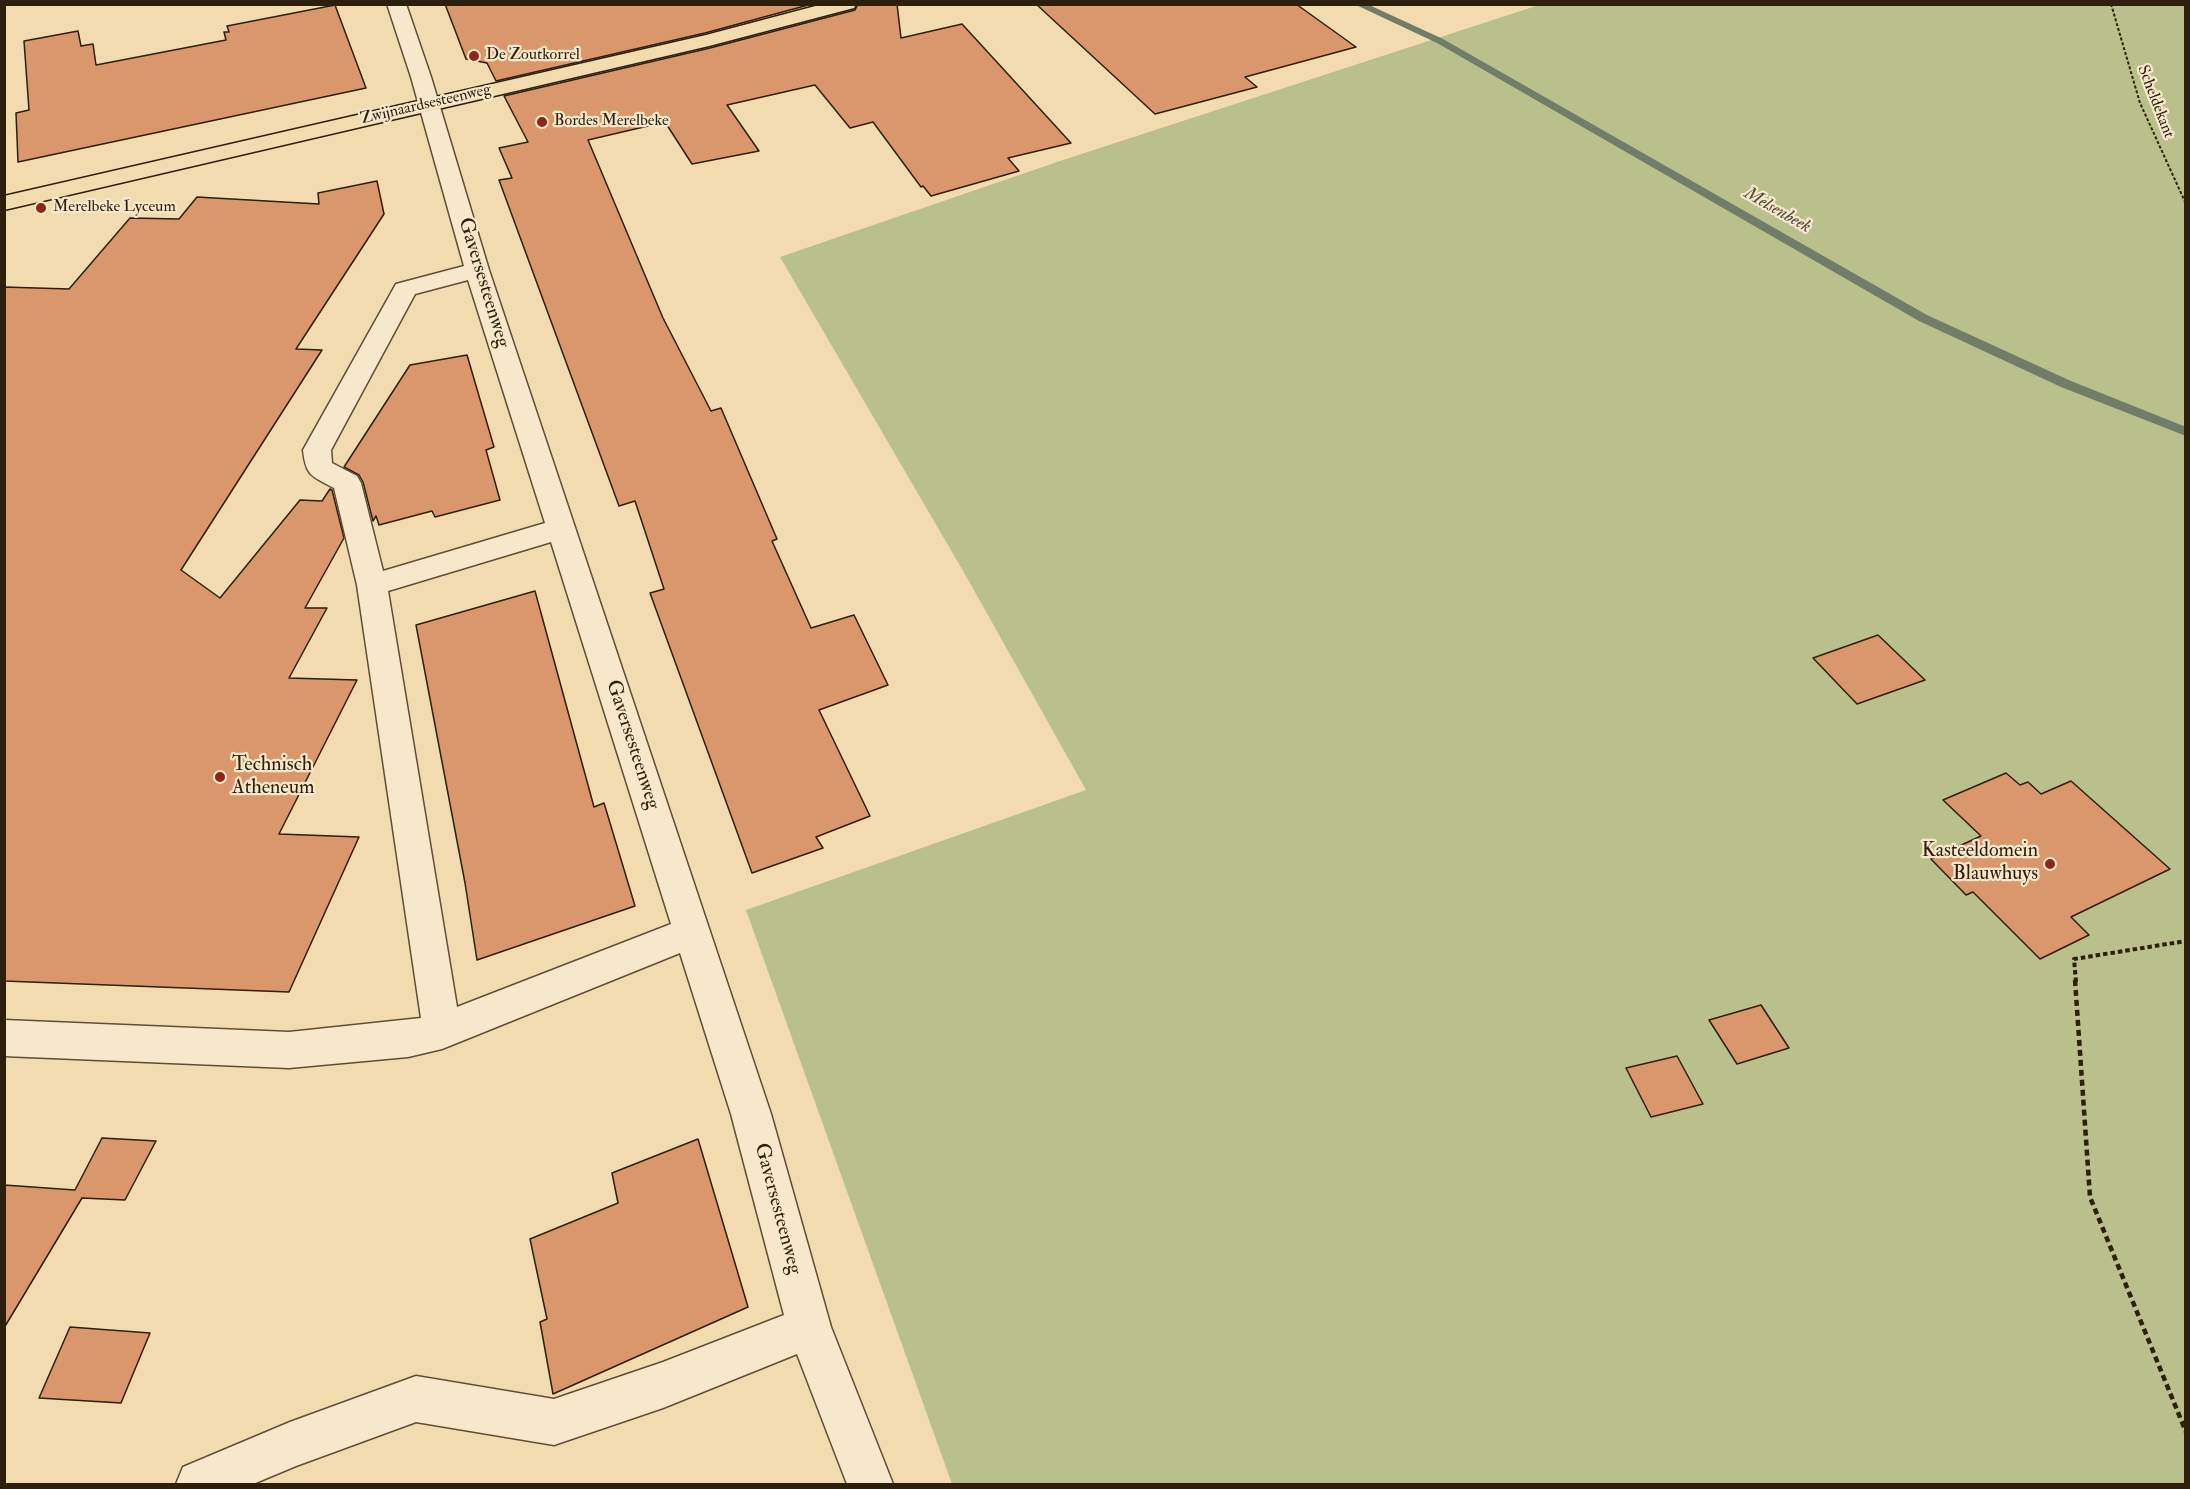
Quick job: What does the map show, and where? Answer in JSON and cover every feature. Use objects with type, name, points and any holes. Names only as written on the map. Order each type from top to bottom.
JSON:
[{"type":"main road","name":"Zwijnaardsesteenweg","points":[[4,203],[709,40],[848,4]]},
{"type":"street","name":"Gaversesteenweg","points":[[396,4],[429,105],[477,270],[751,1114],[809,1327],[870,1485]]},
{"type":"street","points":[[442,1031],[372,585],[347,483],[320,468],[317,450],[405,289],[477,270]]},
{"type":"street","points":[[372,585],[562,528]]},
{"type":"street","points":[[4,1038],[289,1050],[408,1039],[442,1031],[693,932]]},
{"type":"street","points":[[200,1485],[290,1445],[416,1400],[554,1422],[663,1385],[809,1327]]},
{"type":"path","name":"Scheldekant","points":[[2111,4],[2140,103],[2186,204]]},
{"type":"path","points":[[2186,941],[2073,959],[2090,1197],[2186,1432]]},
{"type":"green space","points":[[1539,5],[2185,5],[2185,1484],[952,1484],[746,910],[1086,790],[966,576],[780,257],[1063,160]]},
{"type":"building","points":[[445,4],[812,4],[705,33],[496,81],[487,63],[466,59]]},
{"type":"building","points":[[858,4],[897,4],[901,38],[962,24],[1071,143],[1008,158],[1019,171],[931,196],[923,186],[921,187],[873,122],[850,128],[815,85],[727,105],[759,151],[692,164],[665,122],[588,140],[663,318],[711,411],[721,408],[777,539],[772,541],[811,628],[854,615],[888,685],[819,710],[870,816],[816,837],[823,848],[752,873],[650,593],[664,589],[635,501],[619,506],[499,180],[512,178],[499,148],[528,142],[504,96],[710,48],[855,10]]},
{"type":"building","points":[[1036,4],[1296,4],[1356,47],[1245,77],[1257,87],[1155,114]]},
{"type":"building","points":[[335,5],[366,88],[18,162],[16,113],[29,110],[24,41],[78,31],[81,46],[93,44],[96,65],[226,40],[224,32],[229,32],[227,26]]},
{"type":"building","points":[[377,181],[384,214],[296,349],[322,350],[181,570],[220,598],[300,500],[322,501],[330,489],[332,490],[344,538],[305,608],[327,608],[289,678],[357,680],[279,834],[359,837],[289,992],[4,981],[4,287],[69,289],[130,218],[179,219],[197,197],[319,204],[318,193]]},
{"type":"building","points":[[467,355],[494,447],[486,450],[500,500],[435,517],[432,511],[379,525],[376,516],[373,521],[359,475],[344,467],[410,365]]},
{"type":"building","points":[[535,591],[594,807],[604,803],[635,906],[477,960],[465,883],[416,625]]},
{"type":"building","points":[[1878,635],[1925,680],[1857,704],[1813,658]]},
{"type":"building","name":"Kasteeldomein Blauwhuys","points":[[2006,773],[2020,785],[2028,782],[2041,794],[2071,781],[2170,869],[2071,917],[2089,935],[2040,959],[1973,892],[1966,895],[1931,859],[1981,836],[1943,800]]},
{"type":"building","points":[[1761,1005],[1789,1048],[1737,1064],[1709,1020]]},
{"type":"building","points":[[1677,1056],[1703,1104],[1651,1117],[1626,1068]]},
{"type":"building","points":[[102,1138],[156,1141],[125,1200],[82,1198],[4,1328],[4,1185],[75,1190]]},
{"type":"building","points":[[698,1139],[748,1307],[553,1394],[540,1322],[547,1319],[530,1239],[618,1203],[612,1173]]},
{"type":"building","points":[[70,1327],[150,1333],[121,1403],[39,1398]]},
{"type":"waterway","name":"Melsenbeek","points":[[1358,4],[1440,41],[1923,318],[2066,384],[2186,432]]},
{"type":"place","name":"De Zoutkorrel","points":[[474,56]]},
{"type":"place","name":"Bordes Merelbeke","points":[[542,122]]},
{"type":"place","name":"Merelbeke Lyceum","points":[[41,208]]},
{"type":"place","name":"Technisch Atheneum","points":[[220,777]]},
{"type":"place","name":"Kasteeldomein Blauwhuys","points":[[2050,864]]}]
